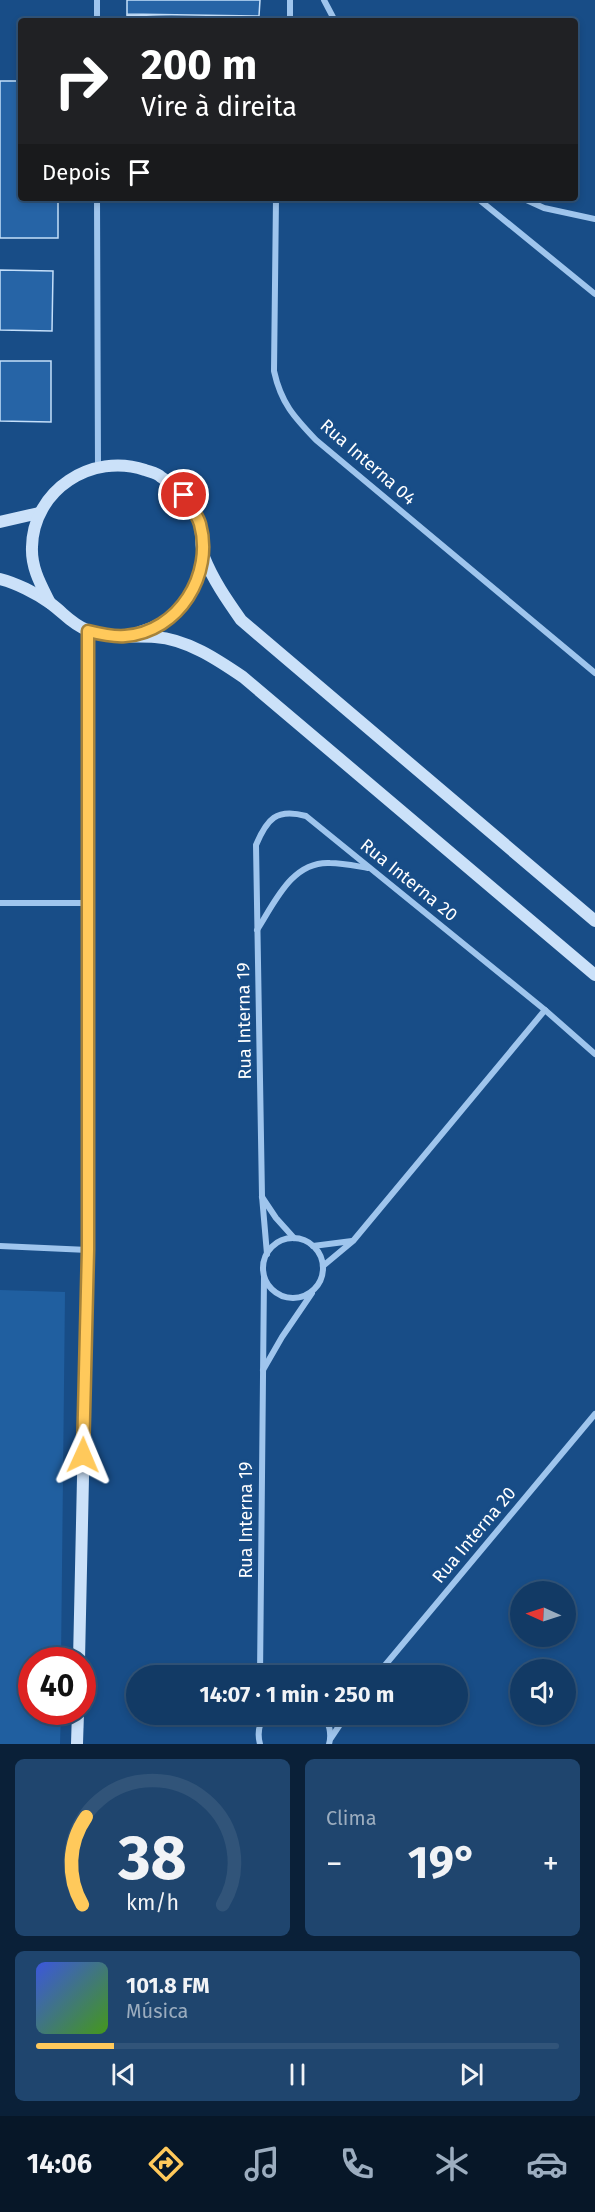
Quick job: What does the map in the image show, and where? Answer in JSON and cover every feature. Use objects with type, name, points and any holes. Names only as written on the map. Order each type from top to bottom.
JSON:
[{"type":"main road","points":[[50,603],[36,576],[32,547],[39,513],[52,495],[72,477],[98,466],[129,465],[159,475],[184,495],[200,523],[203,555],[196,584],[180,610],[155,628],[127,636]]},
{"type":"main road","points":[[0,522],[39,513]]},
{"type":"main road","points":[[203,555],[221,592],[241,620],[595,921]]},
{"type":"main road","points":[[0,579],[11,582],[50,603],[67,620],[88,631],[107,635],[159,637],[188,646],[219,660],[243,677],[595,975]]},
{"type":"main road","points":[[79,1647],[88,1250],[88,631]]},
{"type":"main road","points":[[77,1744],[78,1725]]},
{"type":"street","points":[[97,0],[97,18]]},
{"type":"street","points":[[290,0],[290,18]]},
{"type":"street","points":[[324,0],[333,18]]},
{"type":"street","points":[[97,201],[98,466]]},
{"type":"street","name":"Rua Interna 04","points":[[276,201],[274,371],[278,388],[292,415],[316,440],[595,673]]},
{"type":"street","points":[[481,201],[595,294]]},
{"type":"street","points":[[529,201],[544,208],[595,219]]},
{"type":"street","name":"Rua Interna 20","points":[[256,845],[265,824],[277,816],[294,813],[306,816],[545,1010],[595,1054]]},
{"type":"street","name":"Rua Interna 19","points":[[256,845],[262,1196],[267,1254]]},
{"type":"street","points":[[257,930],[284,886],[303,868],[328,862],[370,868]]},
{"type":"street","points":[[0,903],[88,903]]},
{"type":"street","points":[[323,1266],[353,1241],[545,1010]]},
{"type":"street","points":[[262,1196],[276,1218],[294,1238]]},
{"type":"street","points":[[262,1370],[316,1287],[323,1266],[320,1255],[313,1246],[294,1238],[277,1243],[267,1254],[263,1266],[264,1277],[277,1294],[286,1298],[297,1298],[308,1294],[316,1287]]},
{"type":"street","points":[[313,1246],[353,1241]]},
{"type":"street","points":[[0,1246],[88,1250]]},
{"type":"street","name":"Rua Interna 19","points":[[260,1665],[264,1277]]},
{"type":"street","name":"Rua Interna 20","points":[[385,1665],[595,1414]]},
{"type":"street","points":[[259,1742],[260,1725]]},
{"type":"street","points":[[328,1725],[330,1741]]},
{"type":"street","points":[[330,1741],[340,1725]]},
{"type":"shaded area","points":[[0,1290],[65,1292],[61,1647],[18,1647],[18,1725],[61,1725],[60,1744],[0,1744]]},
{"type":"building","points":[[127,0],[260,0],[259,16],[127,14]]},
{"type":"building","points":[[127,15],[206,18],[127,18]]},
{"type":"building","points":[[0,81],[18,81],[18,201],[58,201],[58,238],[0,238]]},
{"type":"building","points":[[0,270],[53,271],[52,331],[0,330]]},
{"type":"building","points":[[0,361],[51,361],[51,422],[0,421]]},
{"type":"route","points":[[83,1455],[88,1250],[88,631],[127,636],[155,628],[180,610],[196,584],[203,555],[200,523],[184,495]]}]
